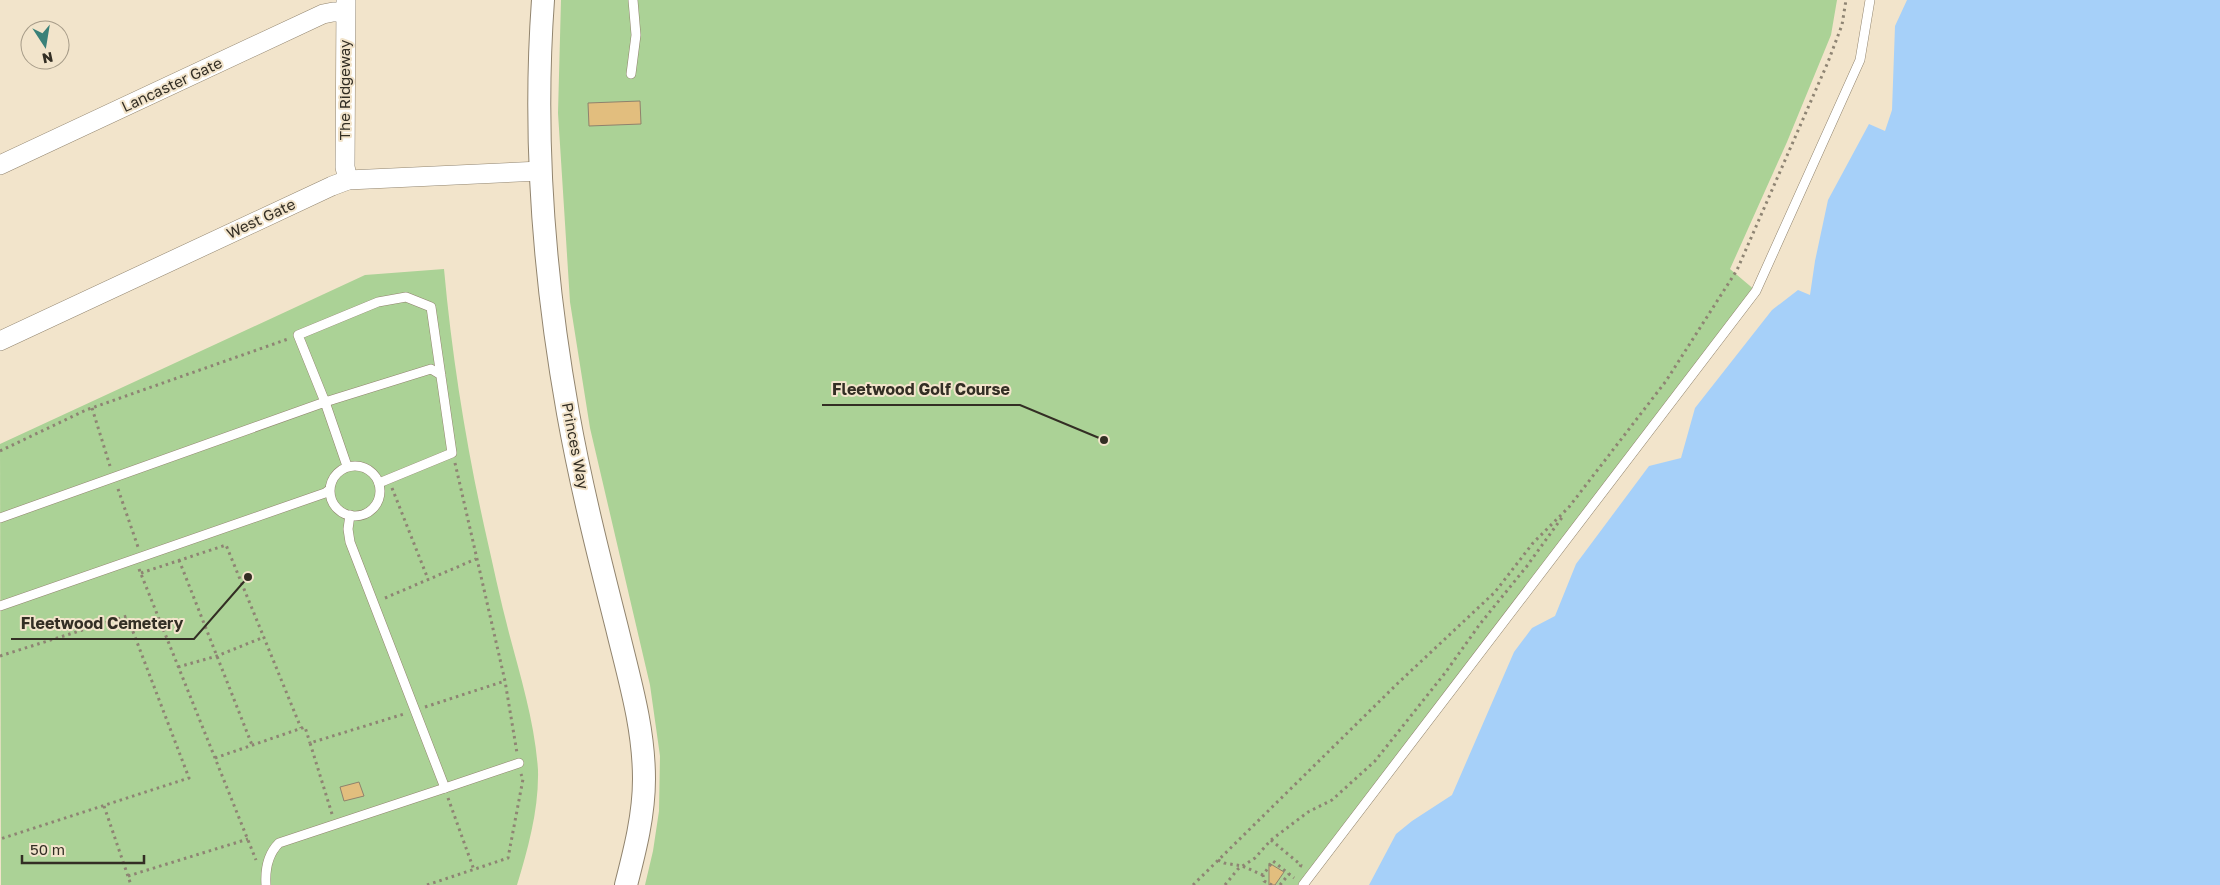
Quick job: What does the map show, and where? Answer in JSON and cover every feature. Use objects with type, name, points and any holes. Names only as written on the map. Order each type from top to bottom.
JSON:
[{"type":"street","name":"Princes Way","points":[[543,0],[539,87],[541,171],[556,339],[568,413],[584,492],[641,726],[644,779],[640,828],[626,885]]},
{"type":"street","name":"Lancaster Gate","points":[[0,165],[323,14],[346,6]]},
{"type":"street","name":"The Ridgeway","points":[[346,6],[345,167],[348,180]]},
{"type":"street","name":"West Gate","points":[[0,341],[348,180],[541,171]]},
{"type":"lane","points":[[631,74],[636,35],[633,0]]},
{"type":"lane","points":[[1303,885],[1756,291],[1860,60],[1870,0]]},
{"type":"lane","points":[[347,466],[325,402],[298,335],[378,302],[406,297],[431,307],[452,453],[379,484]]},
{"type":"lane","points":[[0,518],[325,402],[431,370],[441,375]]},
{"type":"lane","points":[[347,466],[367,469],[379,484],[380,492],[375,506],[366,514],[350,516],[340,511],[333,503],[330,490],[334,476],[347,466]]},
{"type":"lane","points":[[0,606],[330,490]]},
{"type":"lane","points":[[350,516],[348,529],[350,542],[445,788]]},
{"type":"lane","points":[[266,884],[266,866],[274,848],[279,843],[518,763]]},
{"type":"path","points":[[1225,885],[1242,866],[1255,858],[1271,840],[1308,812],[1332,800],[1375,761],[1445,673],[1480,624],[1666,381],[1737,270],[1828,62],[1842,24],[1846,0]]},
{"type":"path","points":[[0,451],[86,410],[298,335]]},
{"type":"path","points":[[427,885],[508,858],[522,779],[505,681],[452,453]]},
{"type":"path","points":[[388,479],[428,579]]},
{"type":"path","points":[[1193,885],[1397,684],[1495,592],[1533,543],[1569,508]]},
{"type":"path","points":[[141,573],[226,545],[301,728]]},
{"type":"path","points":[[135,559],[266,884]]},
{"type":"path","points":[[373,603],[476,559]]},
{"type":"path","points":[[179,560],[252,745]]},
{"type":"path","points":[[0,656],[127,616],[189,778],[0,839]]},
{"type":"path","points":[[178,666],[217,656],[264,637]]},
{"type":"path","points":[[310,743],[505,681]]},
{"type":"path","points":[[215,758],[305,727],[335,825]]},
{"type":"path","points":[[445,788],[474,870]]},
{"type":"path","points":[[104,806],[131,885]]},
{"type":"path","points":[[128,876],[248,838]]},
{"type":"path","points":[[1271,840],[1302,865],[1293,878]]},
{"type":"path","points":[[1218,860],[1242,866],[1263,875],[1264,880],[1272,885]]},
{"type":"path","points":[[1263,875],[1273,861],[1289,874],[1280,885]]},
{"type":"green space","points":[[561,0],[1837,0],[1831,35],[1787,142],[1730,269],[1756,291],[1303,885],[645,885],[653,851],[659,811],[660,756],[650,685],[590,428],[570,302],[558,113]]},
{"type":"green space","points":[[444,269],[455,368],[472,465],[485,530],[534,736],[538,770],[537,799],[529,843],[517,885],[1,885],[0,444],[365,275]]},
{"type":"water","points":[[1907,0],[2220,0],[2220,885],[1369,885],[1396,834],[1412,821],[1452,795],[1514,652],[1532,628],[1555,616],[1576,564],[1649,466],[1681,458],[1695,408],[1772,310],[1798,290],[1810,295],[1828,200],[1869,124],[1885,131],[1892,110],[1895,26]]},
{"type":"building","points":[[640,101],[641,124],[589,126],[588,103]]},
{"type":"building","points":[[359,782],[364,796],[344,801],[340,787]]},
{"type":"building","points":[[1269,863],[1284,872],[1275,885],[1269,885]]},
{"type":"place","name":"Fleetwood Golf Course","points":[[1104,440]]},
{"type":"place","name":"Fleetwood Cemetery","points":[[248,577]]}]
